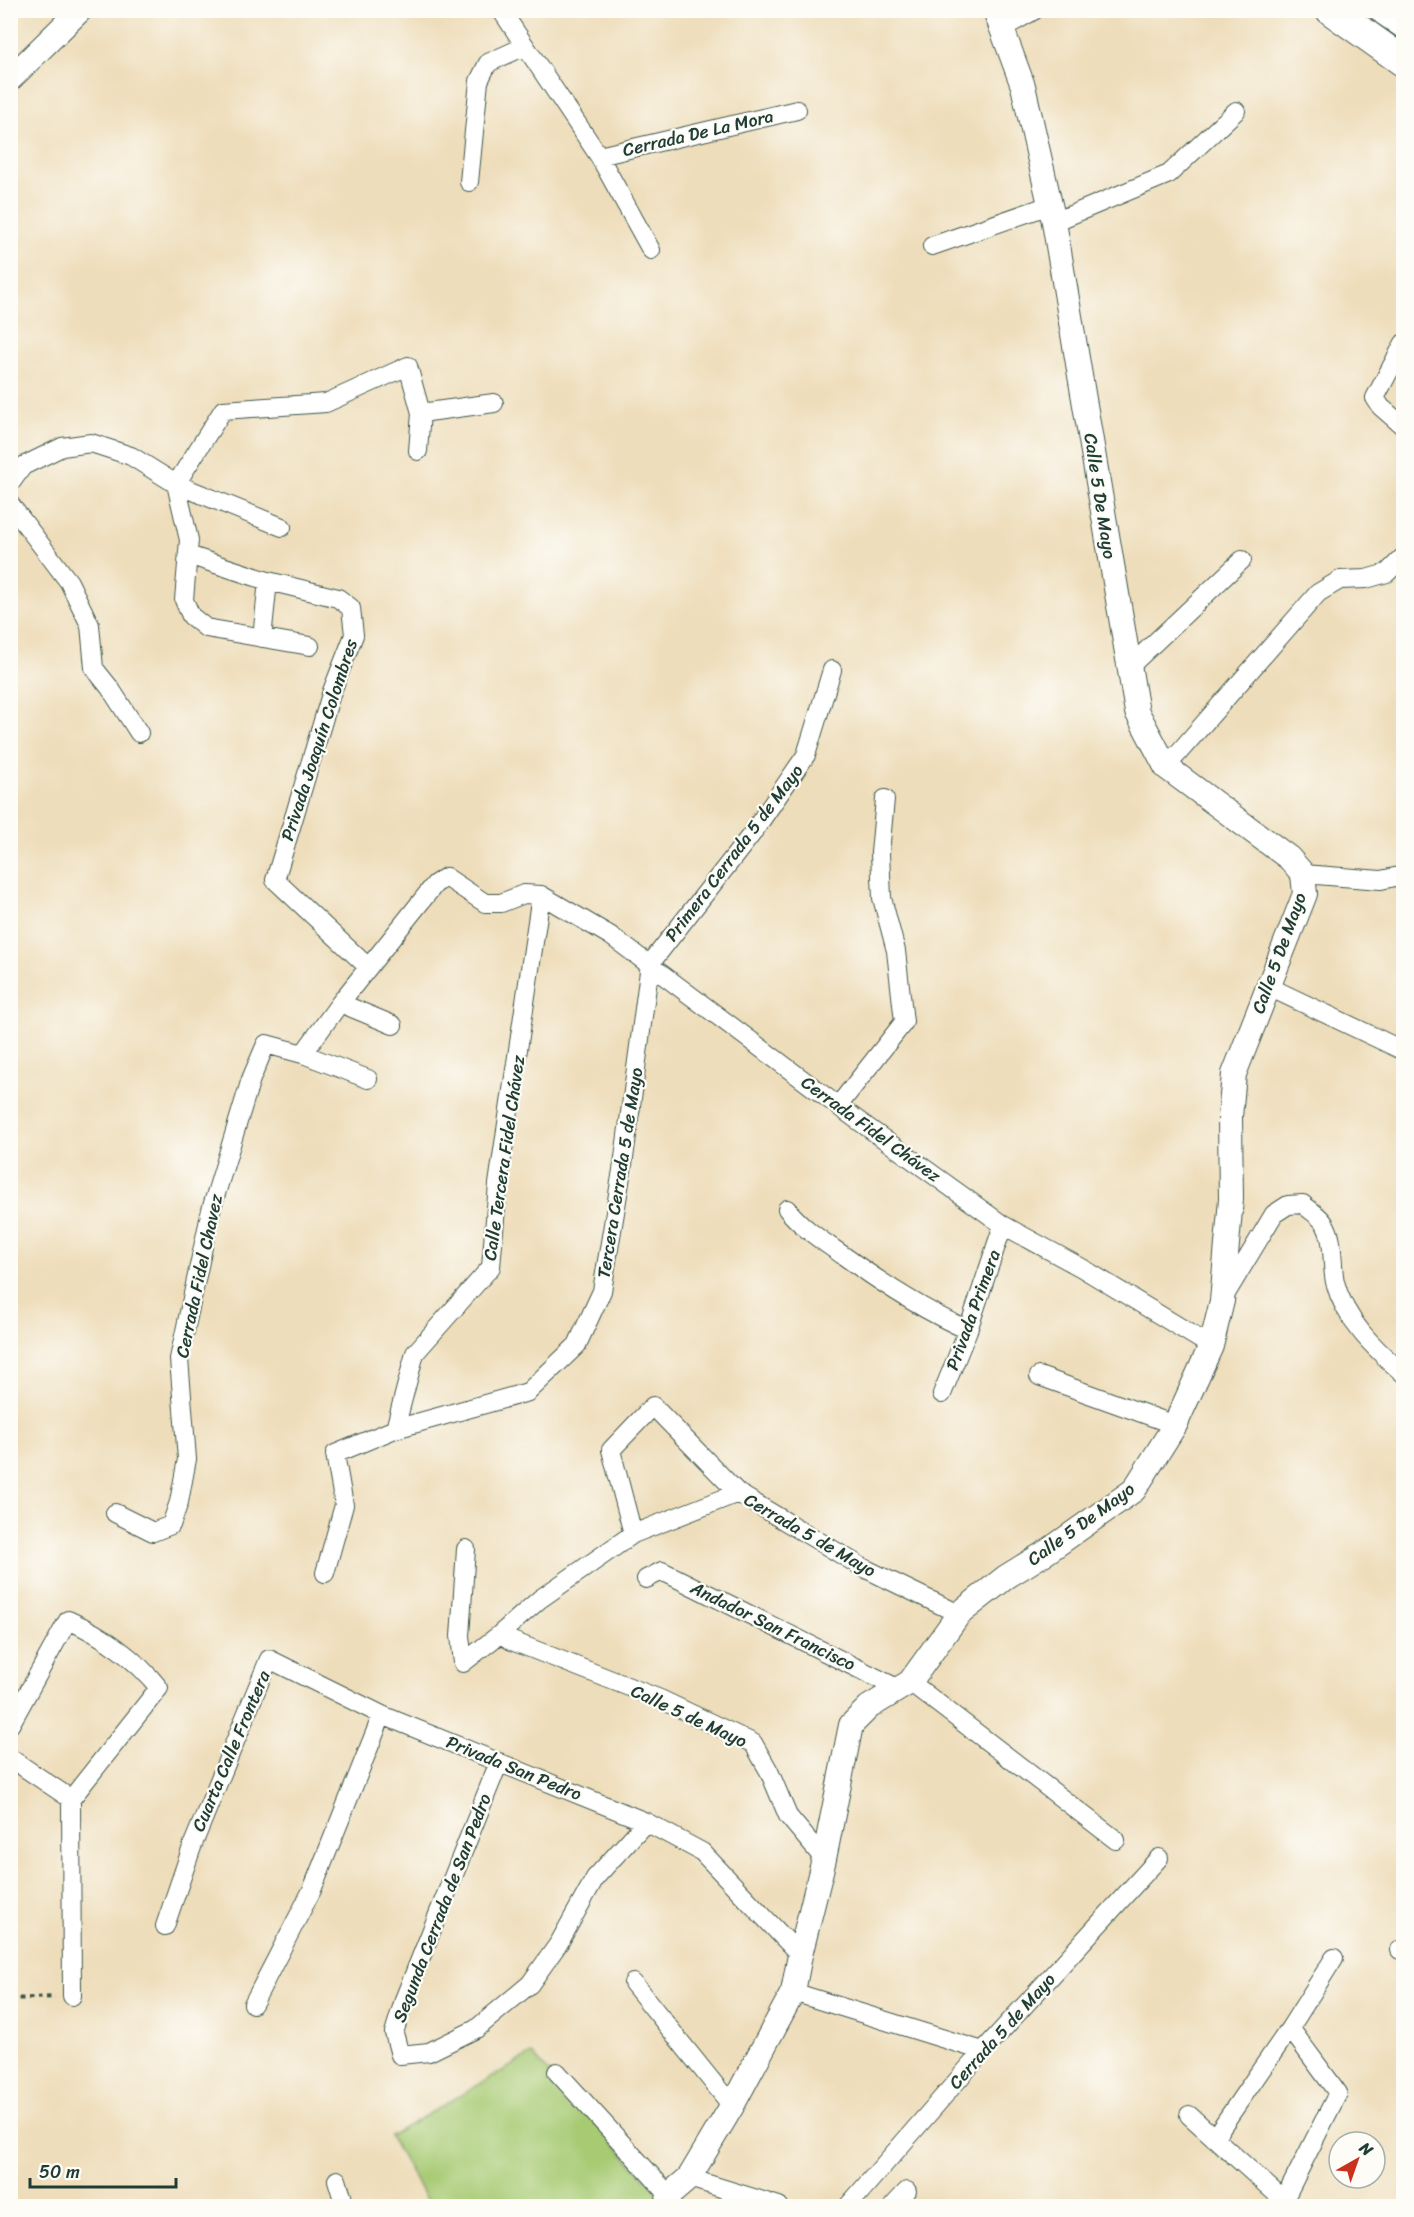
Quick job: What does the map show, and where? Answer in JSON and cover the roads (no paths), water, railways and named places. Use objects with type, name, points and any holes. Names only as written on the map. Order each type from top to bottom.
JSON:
[{"type":"main road","points":[[1331,10],[1404,62]]},
{"type":"main road","points":[[1385,10],[1404,23]]},
{"type":"street","points":[[10,79],[80,10]]},
{"type":"street","points":[[501,10],[599,156],[651,250]]},
{"type":"street","points":[[999,20],[1035,10]]},
{"type":"street","name":"Calle 5 De Mayo","points":[[958,1614],[1006,1577],[1048,1551],[1134,1490],[1174,1425],[1211,1346],[1222,1301],[1231,1199],[1230,1118],[1234,1074],[1305,894],[1303,874],[1289,858],[1166,767],[1137,712],[1052,214],[1023,86],[999,20]]},
{"type":"street","points":[[469,182],[479,81],[488,63],[525,46]]},
{"type":"street","name":"Cerrada De La Mora","points":[[599,156],[797,110]]},
{"type":"street","points":[[932,246],[1052,214],[1169,174],[1236,111]]},
{"type":"street","points":[[1404,343],[1375,398],[1381,407],[1404,427]]},
{"type":"street","points":[[176,484],[223,410],[326,403],[408,366],[421,413],[418,451]]},
{"type":"street","points":[[421,413],[494,403]]},
{"type":"street","points":[[10,484],[23,466],[62,447],[91,443],[131,456],[176,484],[282,527]]},
{"type":"street","name":"Privada Joaquín Colombres","points":[[176,484],[189,540],[184,600],[191,616],[206,628],[310,646]]},
{"type":"street","points":[[10,504],[69,582],[90,625],[94,668],[110,687],[140,733]]},
{"type":"street","name":"Privada Joaquín Colombres","points":[[188,555],[268,581],[338,598],[351,608],[354,635],[332,691],[275,879],[368,967]]},
{"type":"street","points":[[1166,767],[1318,593],[1340,580],[1366,579],[1387,573],[1404,556]]},
{"type":"street","points":[[1128,668],[1242,560]]},
{"type":"street","points":[[262,638],[268,581]]},
{"type":"street","name":"Primera Cerrada 5 de Mayo","points":[[650,964],[751,835],[807,755],[832,670]]},
{"type":"street","points":[[838,1106],[904,1022],[896,951],[882,898],[880,853],[885,799]]},
{"type":"street","points":[[1303,874],[1381,880],[1404,875]]},
{"type":"street","points":[[303,1054],[340,1003],[435,884],[446,877],[485,903],[501,903],[524,894],[541,895]]},
{"type":"street","name":"Cerrada Fidel Chávez","points":[[541,895],[611,936],[838,1106],[1003,1225],[1082,1268],[1211,1346]]},
{"type":"street","name":"Calle Tercera Fidel Chávez","points":[[395,1429],[415,1353],[491,1267],[498,1184],[541,895]]},
{"type":"street","name":"Tercera Cerrada 5 de Mayo","points":[[325,1573],[344,1504],[335,1454],[395,1429],[528,1392],[576,1345],[602,1291],[624,1158],[650,964]]},
{"type":"street","points":[[1268,986],[1404,1051]]},
{"type":"street","points":[[340,1003],[393,1025]]},
{"type":"street","name":"Cerrada Fidel Chavez","points":[[115,1513],[153,1532],[171,1525],[179,1502],[187,1459],[179,1359],[211,1210],[251,1079],[266,1044],[303,1054],[368,1079]]},
{"type":"street","points":[[1222,1301],[1274,1214],[1288,1205],[1303,1204],[1324,1222],[1331,1246],[1336,1283],[1350,1316],[1372,1346],[1404,1374]]},
{"type":"street","points":[[787,1209],[801,1226],[871,1275],[941,1318],[968,1330]]},
{"type":"street","name":"Privada Primera","points":[[942,1394],[968,1330],[1003,1225]]},
{"type":"street","points":[[1039,1376],[1174,1425]]},
{"type":"street","name":"Cerrada 5 de Mayo","points":[[633,1534],[611,1450],[653,1406],[738,1493],[862,1567],[958,1614]]},
{"type":"street","points":[[466,1549],[460,1636],[463,1663],[540,1599],[633,1534],[738,1493]]},
{"type":"street","name":"Andador San Francisco","points":[[646,1579],[663,1571],[905,1685]]},
{"type":"street","points":[[557,2072],[668,2201],[689,2178],[732,2106],[793,1992],[824,1859],[850,1725],[869,1707],[905,1685],[958,1614]]},
{"type":"street","points":[[10,1725],[68,1620],[90,1629],[144,1669],[159,1688],[71,1800],[72,1996]]},
{"type":"street","name":"Calle 5 de Mayo","points":[[500,1634],[512,1641],[660,1700],[753,1743],[769,1771],[788,1816],[824,1859]]},
{"type":"street","name":"Privada San Pedro","points":[[269,1659],[382,1714],[646,1822],[702,1852],[800,1955]]},
{"type":"street","name":"Cuarta Calle Frontera","points":[[165,1926],[193,1844],[269,1659]]},
{"type":"street","points":[[905,1685],[1116,1840]]},
{"type":"street","points":[[253,2004],[312,1890],[382,1714]]},
{"type":"street","points":[[10,1758],[71,1800]]},
{"type":"street","name":"Segunda Cerrada de San Pedro","points":[[499,1762],[405,1997],[394,2033],[400,2055],[429,2052],[476,2029],[530,1984],[559,1943],[595,1878],[646,1822]]},
{"type":"street","name":"Cerrada 5 de Mayo","points":[[848,2206],[983,2051],[1159,1858]]},
{"type":"street","points":[[1214,2138],[1290,2028],[1334,1958]]},
{"type":"street","points":[[633,1983],[732,2106]]},
{"type":"street","points":[[793,1992],[983,2051]]},
{"type":"street","points":[[1189,2115],[1287,2203],[1338,2093],[1290,2028]]},
{"type":"street","points":[[689,2178],[779,2206]]},
{"type":"street","points":[[336,2180],[345,2206]]},
{"type":"street","points":[[893,2206],[907,2191]]}]
